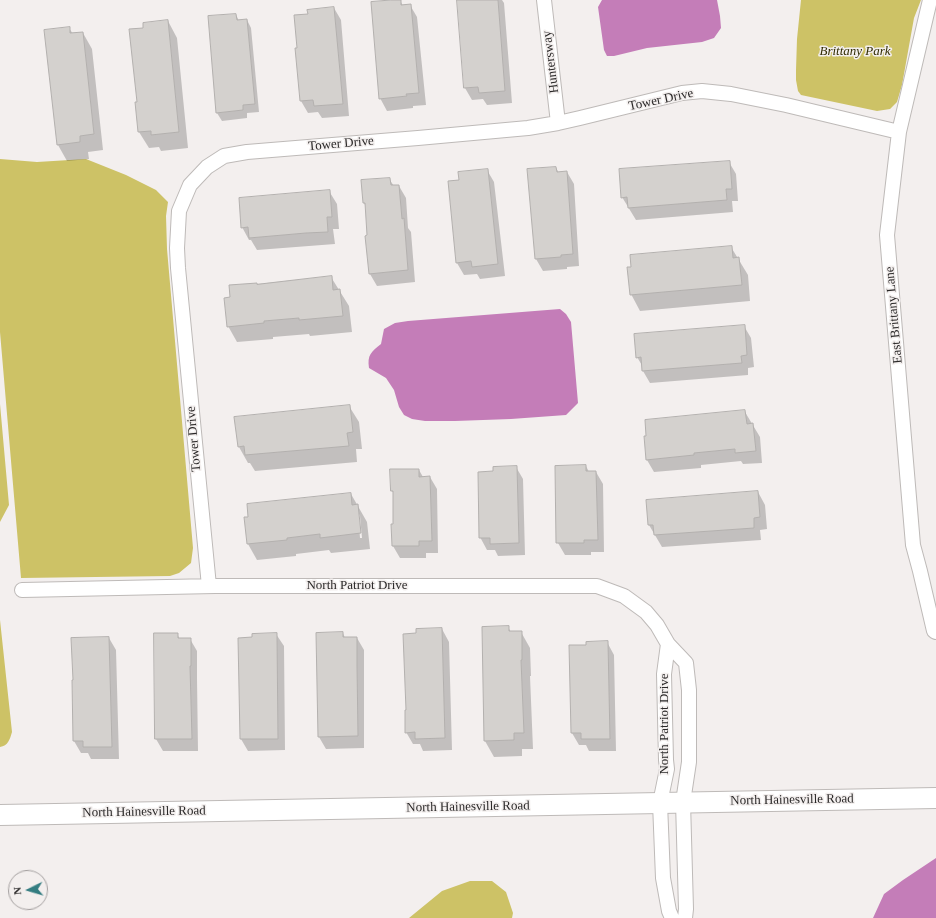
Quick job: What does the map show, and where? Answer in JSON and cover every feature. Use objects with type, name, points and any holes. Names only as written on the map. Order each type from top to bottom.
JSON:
[{"type":"main road","name":"North Hainesville Road","points":[[0,815],[936,798]]},
{"type":"street","name":"Huntersway","points":[[544,0],[558,123]]},
{"type":"street","name":"East Brittany Lane","points":[[930,0],[899,132],[887,235],[913,545],[935,632]]},
{"type":"street","name":"Tower Drive","points":[[209,586],[177,248],[179,211],[190,185],[207,167],[224,156],[247,152],[528,128],[558,123],[682,93],[702,91],[761,99],[899,132]]},
{"type":"street","name":"North Patriot Drive","points":[[22,590],[209,586],[597,586],[624,596],[646,612],[657,625],[668,644],[686,663],[689,690],[689,762],[683,802],[686,918]]},
{"type":"street","name":"North Patriot Drive","points":[[668,644],[664,674],[666,760],[668,769],[660,803],[663,878],[669,911],[672,918]]},
{"type":"green space","name":"Brittany Park","points":[[801,0],[921,0],[914,18],[902,85],[897,102],[890,109],[877,111],[801,95],[798,91],[796,70],[797,39]]},
{"type":"green space","points":[[0,159],[37,162],[86,159],[126,175],[156,190],[168,202],[166,216],[167,249],[193,548],[191,563],[179,573],[170,576],[21,578],[0,332]]},
{"type":"green space","points":[[0,404],[9,505],[0,522]]},
{"type":"green space","points":[[0,620],[12,732],[7,744],[0,747]]},
{"type":"green space","points":[[470,881],[492,881],[506,892],[513,913],[512,918],[409,918],[442,891]]},
{"type":"shaded area","points":[[602,0],[717,0],[721,28],[714,38],[702,42],[647,48],[614,56],[607,56],[604,50],[598,7]]},
{"type":"shaded area","points":[[560,309],[566,314],[571,322],[578,403],[566,415],[455,421],[425,421],[412,419],[404,415],[399,407],[394,390],[386,378],[369,368],[370,354],[381,344],[384,329],[395,323]]},
{"type":"shaded area","points":[[936,858],[936,918],[873,918],[884,894]]},
{"type":"building","points":[[401,0],[401,5],[411,4],[419,93],[379,99],[371,2]]},
{"type":"building","points":[[457,0],[498,0],[505,91],[479,93],[478,87],[464,88]]},
{"type":"building","points":[[334,7],[343,104],[314,106],[313,100],[300,101],[295,48],[297,48],[294,15],[308,14],[307,10]]},
{"type":"building","points":[[236,14],[237,20],[247,19],[255,104],[243,105],[243,110],[216,113],[208,16]]},
{"type":"building","points":[[168,20],[179,132],[151,135],[151,131],[138,132],[135,102],[137,102],[129,29],[143,28],[143,23]]},
{"type":"building","points":[[70,27],[70,33],[83,32],[94,134],[80,136],[80,142],[57,145],[44,30]]},
{"type":"building","points":[[730,161],[732,189],[726,189],[727,200],[628,208],[627,197],[621,198],[619,169]]},
{"type":"building","points":[[556,167],[557,172],[567,171],[573,254],[561,255],[561,257],[535,259],[527,169]]},
{"type":"building","points":[[488,169],[498,264],[472,267],[471,261],[456,263],[448,181],[459,180],[458,172]]},
{"type":"building","points":[[390,178],[391,185],[399,185],[402,219],[404,218],[408,270],[369,274],[365,236],[367,235],[365,203],[363,203],[361,180]]},
{"type":"building","points":[[330,190],[332,217],[327,217],[328,232],[249,238],[248,227],[241,228],[239,198]]},
{"type":"building","points":[[732,246],[733,258],[739,257],[742,285],[630,295],[627,267],[631,267],[630,255]]},
{"type":"building","points":[[332,276],[333,290],[340,289],[343,316],[299,320],[299,318],[264,321],[264,323],[227,327],[224,298],[230,297],[229,285],[257,284]]},
{"type":"building","points":[[745,325],[747,355],[741,356],[742,363],[642,371],[641,357],[636,358],[634,334]]},
{"type":"building","points":[[350,405],[353,432],[347,433],[349,446],[245,455],[244,446],[238,447],[234,417]]},
{"type":"building","points":[[745,410],[747,424],[753,423],[756,451],[735,453],[735,449],[646,460],[644,436],[646,436],[645,420]]},
{"type":"building","points":[[586,465],[586,471],[596,471],[598,540],[584,540],[584,543],[556,543],[555,466]]},
{"type":"building","points":[[517,466],[519,543],[490,544],[490,538],[479,538],[478,472],[493,471],[493,467]]},
{"type":"building","points":[[390,469],[419,469],[419,477],[430,476],[432,541],[419,541],[419,546],[392,546],[391,524],[393,524],[393,491],[391,491]]},
{"type":"building","points":[[758,491],[760,517],[754,518],[754,528],[654,535],[653,525],[648,525],[646,500]]},
{"type":"building","points":[[351,493],[352,505],[358,504],[361,533],[320,538],[320,534],[287,538],[287,540],[247,544],[244,517],[248,517],[247,504]]},
{"type":"building","points":[[509,626],[509,631],[522,631],[521,660],[524,733],[514,733],[514,740],[484,741],[482,627]]},
{"type":"building","points":[[442,628],[445,738],[415,739],[415,732],[405,733],[406,710],[403,634],[416,633],[416,629]]},
{"type":"building","points":[[343,632],[343,637],[357,637],[358,736],[318,737],[316,633]]},
{"type":"building","points":[[154,633],[178,633],[178,638],[191,638],[190,666],[192,739],[155,739]]},
{"type":"building","points":[[277,633],[278,739],[240,739],[238,638],[252,637],[252,634]]},
{"type":"building","points":[[109,637],[112,747],[83,747],[83,741],[73,741],[71,638]]},
{"type":"building","points":[[608,641],[610,739],[581,739],[581,733],[571,733],[569,645],[586,645],[586,642]]}]
